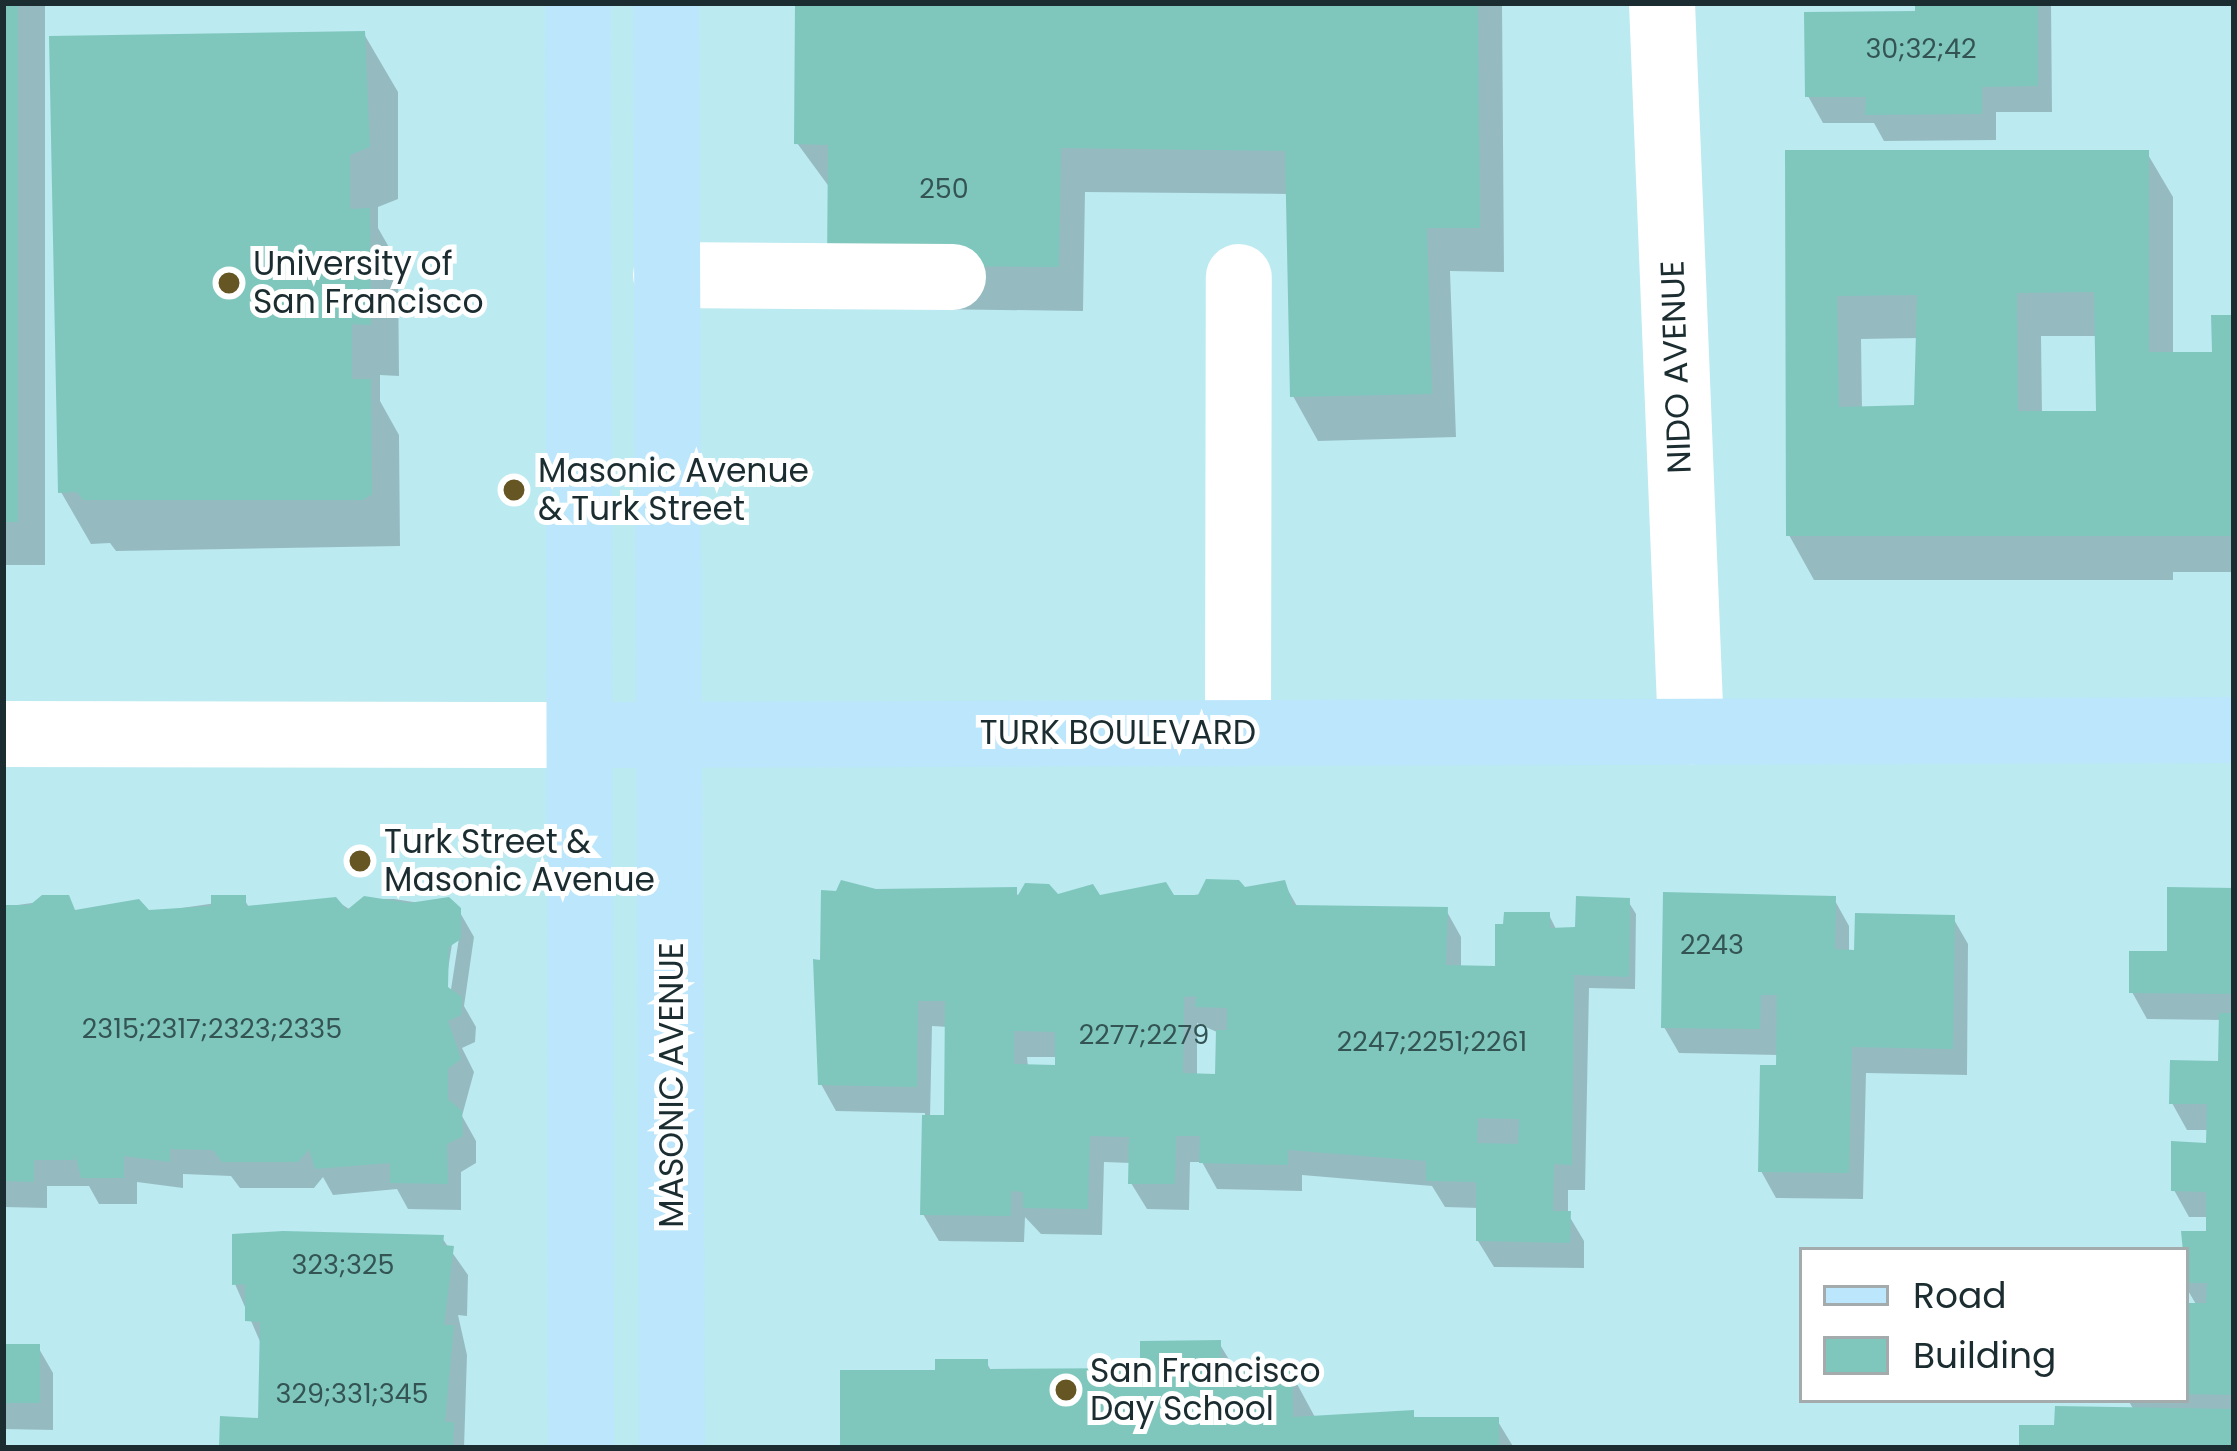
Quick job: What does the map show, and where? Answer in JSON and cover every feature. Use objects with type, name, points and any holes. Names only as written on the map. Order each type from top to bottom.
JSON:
[{"type":"main road","points":[[578,3],[581,1448]]},
{"type":"main road","name":"MASONIC AVENUE","points":[[666,3],[672,1448]]},
{"type":"main road","name":"TURK BOULEVARD","points":[[580,735],[2234,730]]},
{"type":"street","name":"NIDO AVENUE","points":[[1662,3],[1691,731]]},
{"type":"street","points":[[666,275],[953,277]]},
{"type":"street","points":[[1238,732],[1239,277]]},
{"type":"street","name":"TURK BOULEVARD","points":[[3,734],[580,735]]},
{"type":"building","points":[[3,3],[18,3],[18,522],[3,522]]},
{"type":"building","points":[[795,3],[1478,3],[1480,228],[1427,228],[1432,394],[1290,397],[1285,151],[1061,148],[1059,267],[827,265],[828,145],[794,144]]},
{"type":"building","points":[[1915,3],[2038,3],[2038,86],[1982,87],[1982,114],[1865,115],[1866,97],[1805,97],[1804,12],[1915,11]]},
{"type":"building","points":[[365,31],[370,147],[350,155],[350,209],[370,208],[371,325],[352,324],[352,379],[371,379],[372,494],[363,500],[83,500],[77,492],[58,493],[49,36]]},
{"type":"building","points":[[1785,150],[2149,150],[2149,352],[2212,352],[2211,315],[2234,315],[2234,536],[1786,536]],"holes":[[[2094,292],[2096,411],[2018,411],[2017,293]],[[1917,295],[1914,405],[1839,407],[1837,296]]]},
{"type":"building","points":[[1206,879],[1239,880],[1245,887],[1285,880],[1293,905],[1448,907],[1446,965],[1495,966],[1495,924],[1503,924],[1504,912],[1550,912],[1550,928],[1575,927],[1576,896],[1630,898],[1629,977],[1574,975],[1572,1165],[1554,1164],[1553,1211],[1571,1211],[1570,1243],[1476,1241],[1476,1182],[1426,1181],[1426,1161],[1288,1150],[1288,1165],[1199,1163],[1200,1136],[1176,1136],[1175,1184],[1128,1184],[1129,1137],[1090,1136],[1088,1209],[1023,1208],[1023,1192],[1011,1191],[1011,1216],[920,1215],[922,1115],[944,1115],[945,1001],[918,1001],[917,1087],[818,1085],[813,959],[820,960],[821,890],[836,891],[841,880],[876,889],[1017,887],[1017,897],[1025,883],[1049,884],[1058,894],[1093,884],[1100,895],[1166,882],[1174,895],[1198,895]],"holes":[[[1196,996],[1195,1007],[1227,1008],[1227,1030],[1216,1030],[1215,1074],[1183,1073],[1184,997]],[[1014,1031],[1055,1032],[1055,1065],[1014,1064]],[[1478,1118],[1519,1119],[1518,1144],[1477,1143]]]},
{"type":"building","points":[[2167,887],[2234,888],[2234,994],[2129,993],[2129,951],[2167,951]]},
{"type":"building","points":[[1663,892],[1836,896],[1835,949],[1854,950],[1855,913],[1955,915],[1953,1049],[1852,1047],[1849,1173],[1758,1172],[1760,1065],[1776,1065],[1777,995],[1761,995],[1760,1029],[1661,1028]]},
{"type":"building","points":[[42,895],[69,895],[75,910],[139,899],[149,910],[211,906],[211,895],[246,895],[246,906],[336,897],[347,910],[364,896],[409,903],[449,897],[461,908],[461,939],[449,947],[448,987],[462,997],[461,1015],[448,1021],[461,1059],[448,1069],[448,1099],[462,1111],[463,1136],[447,1144],[448,1184],[390,1183],[390,1163],[315,1169],[309,1149],[298,1162],[222,1162],[213,1150],[170,1149],[170,1162],[124,1156],[124,1178],[81,1178],[75,1153],[75,1160],[34,1160],[34,1182],[3,1181],[3,905],[30,905]]},
{"type":"building","points":[[2219,1013],[2234,1013],[2234,1395],[2189,1394],[2189,1303],[2206,1303],[2207,1283],[2189,1283],[2189,1247],[2183,1247],[2181,1231],[2206,1231],[2206,1192],[2171,1191],[2171,1141],[2206,1143],[2207,1104],[2169,1104],[2170,1060],[2218,1061]]},
{"type":"building","points":[[232,1234],[444,1235],[443,1245],[454,1246],[444,1325],[454,1325],[445,1422],[454,1422],[453,1448],[219,1448],[220,1416],[258,1418],[260,1322],[245,1321],[245,1284],[232,1285]]},
{"type":"building","name":"San Francisco Day School","points":[[1221,1340],[1221,1369],[1292,1368],[1293,1417],[1414,1410],[1414,1417],[1499,1417],[1499,1448],[840,1448],[840,1370],[935,1370],[935,1359],[988,1359],[988,1369],[1140,1368],[1140,1341]]},
{"type":"building","points":[[3,1344],[40,1344],[40,1403],[3,1403]]},
{"type":"building","points":[[2055,1406],[2234,1409],[2234,1448],[2019,1448],[2019,1425],[2054,1425]]},
{"type":"place","name":"University of San Francisco","points":[[229,283]]},
{"type":"place","name":"Masonic Avenue & Turk Street","points":[[514,490]]},
{"type":"place","name":"Turk Street & Masonic Avenue","points":[[360,861]]},
{"type":"place","name":"San Francisco Day School","points":[[1066,1390]]}]
